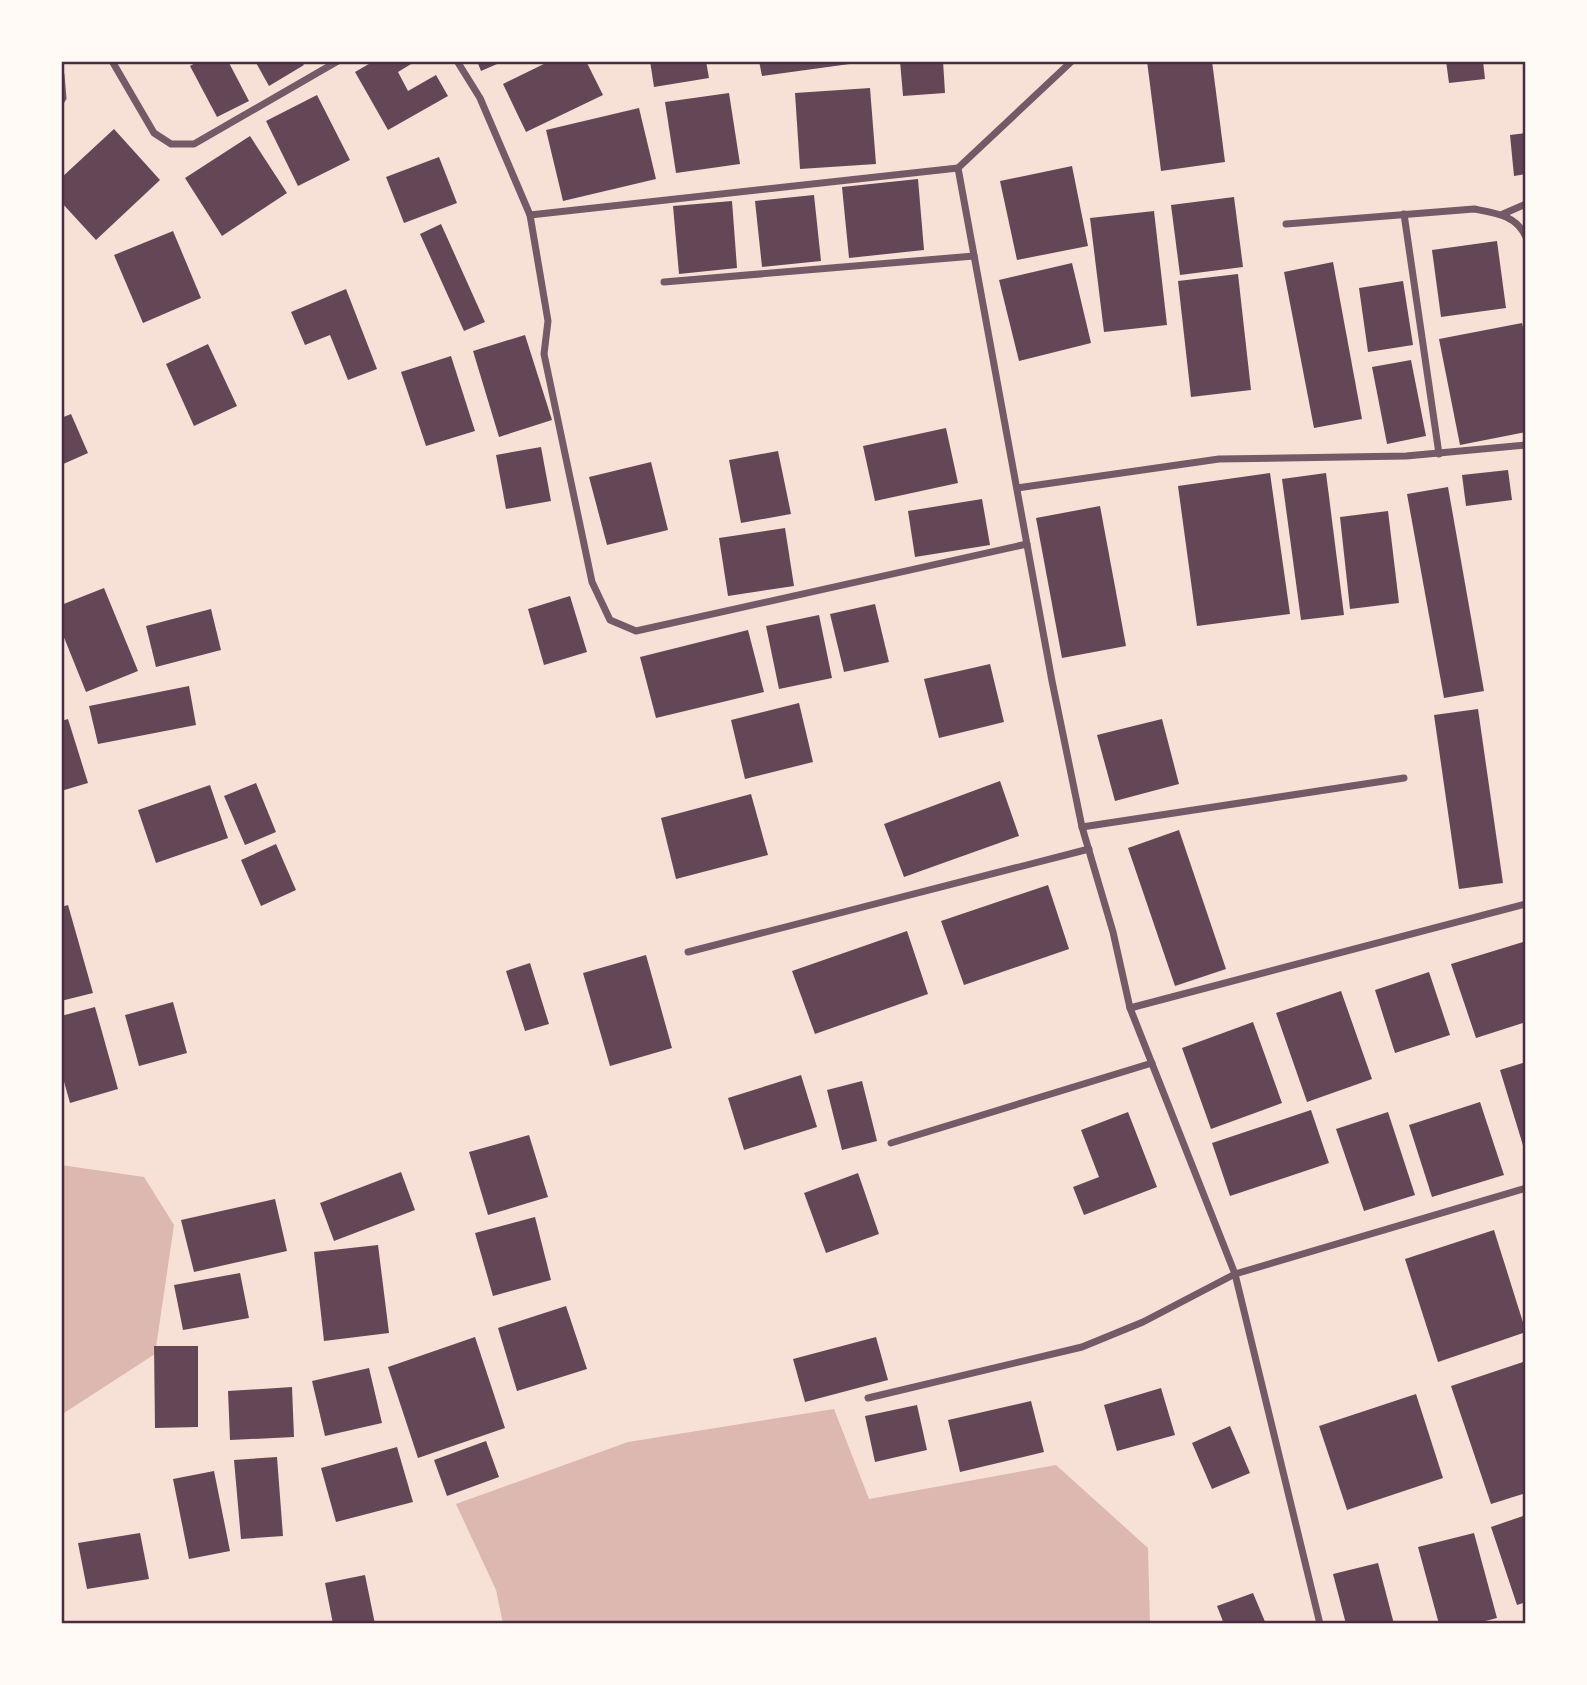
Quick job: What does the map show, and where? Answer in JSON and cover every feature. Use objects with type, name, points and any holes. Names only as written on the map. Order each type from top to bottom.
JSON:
[{"type":"street","points":[[112,61],[154,133],[171,144],[194,144],[338,61]]},
{"type":"street","points":[[457,61],[480,98],[530,215],[548,321],[544,354],[592,582],[610,620],[636,631],[1027,544]]},
{"type":"street","points":[[530,215],[958,167],[1072,61]]},
{"type":"street","points":[[61,75],[61,101]]},
{"type":"street","points":[[958,167],[1082,827],[1113,932],[1130,1008],[1235,1273],[1320,1624]]},
{"type":"street","points":[[1503,214],[1526,204]]},
{"type":"street","points":[[1286,224],[1474,209],[1503,214],[1521,226],[1526,237]]},
{"type":"street","points":[[1404,214],[1439,454]]},
{"type":"street","points":[[664,282],[974,256]]},
{"type":"street","points":[[1017,488],[1219,459],[1439,454],[1526,445]]},
{"type":"street","points":[[1082,827],[1404,778]]},
{"type":"street","points":[[688,952],[1089,849]]},
{"type":"street","points":[[1130,1008],[1526,904]]},
{"type":"street","points":[[891,1143],[1152,1063]]},
{"type":"street","points":[[868,1398],[1082,1347],[1143,1322],[1235,1273],[1526,1188]]},
{"type":"shaded area","points":[[61,1165],[144,1177],[174,1225],[155,1354],[61,1415]]},
{"type":"shaded area","points":[[834,1409],[869,1499],[1056,1465],[1148,1548],[1150,1624],[503,1624],[496,1590],[456,1504],[628,1442]]},
{"type":"building","points":[[199,61],[228,61],[249,101],[217,117],[190,66]]},
{"type":"building","points":[[255,61],[301,61],[304,65],[269,86]]},
{"type":"building","points":[[374,61],[416,61],[398,72],[408,91],[436,75],[448,96],[388,130],[355,72]]},
{"type":"building","points":[[477,61],[504,61],[481,71]]},
{"type":"building","points":[[550,61],[586,61],[603,95],[526,132],[503,84]]},
{"type":"building","points":[[650,61],[706,61],[709,78],[654,87]]},
{"type":"building","points":[[759,61],[857,61],[857,63],[762,76]]},
{"type":"building","points":[[900,61],[943,61],[945,93],[903,96]]},
{"type":"building","points":[[1147,61],[1212,61],[1225,162],[1161,171]]},
{"type":"building","points":[[1446,61],[1483,61],[1485,79],[1449,83]]},
{"type":"building","points":[[870,88],[876,164],[800,169],[795,93]]},
{"type":"building","points":[[729,93],[740,164],[676,173],[665,102]]},
{"type":"building","points":[[317,95],[350,160],[298,186],[266,121]]},
{"type":"building","points":[[639,108],[656,179],[563,201],[546,130]]},
{"type":"building","points":[[114,129],[160,180],[96,240],[61,202],[61,178]]},
{"type":"building","points":[[1526,133],[1526,174],[1514,176],[1510,135]]},
{"type":"building","points":[[250,136],[287,193],[222,236],[185,178]]},
{"type":"building","points":[[439,157],[457,203],[404,223],[386,177]]},
{"type":"building","points":[[1072,166],[1088,246],[1017,260],[1000,181]]},
{"type":"building","points":[[918,179],[924,250],[849,258],[842,187]]},
{"type":"building","points":[[814,195],[821,261],[762,267],[755,201]]},
{"type":"building","points":[[1234,197],[1243,267],[1180,275],[1171,205]]},
{"type":"building","points":[[732,201],[737,268],[679,274],[673,206]]},
{"type":"building","points":[[1154,211],[1167,325],[1104,332],[1090,218]]},
{"type":"building","points":[[441,224],[485,322],[464,331],[420,234]]},
{"type":"building","points":[[173,231],[201,298],[143,323],[114,255]]},
{"type":"building","points":[[1497,241],[1506,308],[1441,317],[1432,250]]},
{"type":"building","points":[[1333,262],[1362,419],[1314,428],[1284,272]]},
{"type":"building","points":[[1072,263],[1091,343],[1019,361],[999,280]]},
{"type":"building","points":[[1238,274],[1251,390],[1191,397],[1178,281]]},
{"type":"building","points":[[1403,281],[1413,345],[1368,352],[1359,288]]},
{"type":"building","points":[[346,289],[377,369],[348,380],[330,335],[305,345],[291,312]]},
{"type":"building","points":[[1522,323],[1526,340],[1526,432],[1460,445],[1439,339]]},
{"type":"building","points":[[525,335],[552,420],[499,437],[473,351]]},
{"type":"building","points":[[208,344],[237,406],[194,426],[166,364]]},
{"type":"building","points":[[451,356],[475,431],[426,446],[401,372]]},
{"type":"building","points":[[1411,360],[1426,436],[1387,444],[1372,367]]},
{"type":"building","points":[[71,414],[88,453],[61,465],[61,418]]},
{"type":"building","points":[[946,428],[958,483],[875,501],[863,446]]},
{"type":"building","points":[[541,447],[551,501],[506,509],[496,455]]},
{"type":"building","points":[[778,451],[791,514],[741,523],[729,460]]},
{"type":"building","points":[[651,462],[668,530],[607,545],[589,477]]},
{"type":"building","points":[[1508,470],[1512,500],[1466,506],[1462,475]]},
{"type":"building","points":[[1270,473],[1290,614],[1197,626],[1178,486]]},
{"type":"building","points":[[1326,473],[1344,615],[1301,620],[1282,479]]},
{"type":"building","points":[[1448,487],[1484,691],[1444,698],[1407,494]]},
{"type":"building","points":[[982,499],[990,545],[915,557],[908,511]]},
{"type":"building","points":[[1100,506],[1126,646],[1062,658],[1036,518]]},
{"type":"building","points":[[1388,511],[1399,603],[1350,609],[1340,517]]},
{"type":"building","points":[[785,528],[794,586],[728,596],[719,538]]},
{"type":"building","points":[[104,588],[138,671],[86,692],[61,630],[61,605]]},
{"type":"building","points":[[570,596],[587,652],[544,665],[528,609]]},
{"type":"building","points":[[875,604],[889,662],[844,672],[830,614]]},
{"type":"building","points":[[211,609],[221,650],[156,667],[146,626]]},
{"type":"building","points":[[819,615],[832,678],[779,689],[766,626]]},
{"type":"building","points":[[748,630],[764,692],[656,718],[640,657]]},
{"type":"building","points":[[990,664],[1004,722],[939,738],[924,679]]},
{"type":"building","points":[[189,686],[196,725],[98,744],[89,706]]},
{"type":"building","points":[[799,703],[813,762],[745,779],[731,720]]},
{"type":"building","points":[[1478,709],[1503,883],[1459,889],[1434,715]]},
{"type":"building","points":[[68,719],[88,783],[61,791],[61,721]]},
{"type":"building","points":[[1162,719],[1179,784],[1115,801],[1097,735]]},
{"type":"building","points":[[1000,781],[1019,836],[904,877],[884,824]]},
{"type":"building","points":[[256,783],[276,832],[245,845],[224,796]]},
{"type":"building","points":[[210,785],[228,838],[156,863],[138,810]]},
{"type":"building","points":[[751,794],[768,855],[676,879],[661,818]]},
{"type":"building","points":[[1179,830],[1226,969],[1175,986],[1128,848]]},
{"type":"building","points":[[276,844],[296,890],[261,906],[241,860]]},
{"type":"building","points":[[1048,885],[1069,949],[964,985],[941,921]]},
{"type":"building","points":[[68,905],[93,993],[61,1001],[61,907]]},
{"type":"building","points":[[907,931],[928,994],[815,1034],[792,971]]},
{"type":"building","points":[[1523,942],[1526,949],[1526,1022],[1476,1038],[1451,964]]},
{"type":"building","points":[[646,955],[672,1048],[610,1066],[583,973]]},
{"type":"building","points":[[530,963],[549,1024],[525,1031],[506,971]]},
{"type":"building","points":[[1429,972],[1450,1035],[1395,1053],[1375,990]]},
{"type":"building","points":[[1341,991],[1372,1079],[1307,1102],[1276,1013]]},
{"type":"building","points":[[173,1002],[187,1053],[139,1066],[125,1015]]},
{"type":"building","points":[[95,1007],[118,1089],[70,1103],[61,1071],[61,1016]]},
{"type":"building","points":[[1253,1022],[1282,1103],[1211,1129],[1182,1048]]},
{"type":"building","points":[[1526,1062],[1526,1152],[1525,1152],[1500,1070]]},
{"type":"building","points":[[801,1075],[817,1127],[744,1150],[728,1098]]},
{"type":"building","points":[[862,1081],[877,1141],[842,1150],[827,1090]]},
{"type":"building","points":[[1480,1102],[1504,1175],[1432,1197],[1409,1125]]},
{"type":"building","points":[[1311,1110],[1329,1163],[1230,1196],[1212,1143]]},
{"type":"building","points":[[1128,1112],[1157,1187],[1084,1215],[1073,1187],[1099,1177],[1081,1130]]},
{"type":"building","points":[[1388,1112],[1415,1195],[1364,1211],[1336,1129]]},
{"type":"building","points":[[529,1135],[548,1197],[488,1215],[469,1152]]},
{"type":"building","points":[[401,1172],[415,1210],[334,1241],[320,1203]]},
{"type":"building","points":[[858,1173],[879,1234],[826,1253],[804,1193]]},
{"type":"building","points":[[275,1199],[287,1251],[194,1272],[181,1220]]},
{"type":"building","points":[[535,1217],[551,1280],[493,1296],[475,1233]]},
{"type":"building","points":[[1494,1230],[1526,1332],[1438,1362],[1405,1259]]},
{"type":"building","points":[[378,1245],[389,1333],[324,1341],[314,1252]]},
{"type":"building","points":[[240,1273],[249,1318],[183,1330],[174,1285]]},
{"type":"building","points":[[566,1306],[587,1369],[517,1391],[498,1328]]},
{"type":"building","points":[[475,1337],[505,1428],[418,1458],[388,1367]]},
{"type":"building","points":[[876,1337],[888,1380],[805,1402],[793,1359]]},
{"type":"building","points":[[154,1346],[198,1346],[198,1427],[155,1428]]},
{"type":"building","points":[[1526,1361],[1526,1493],[1491,1504],[1451,1386]]},
{"type":"building","points":[[369,1368],[382,1423],[325,1436],[312,1381]]},
{"type":"building","points":[[292,1387],[294,1437],[230,1440],[228,1391]]},
{"type":"building","points":[[1161,1388],[1175,1435],[1117,1451],[1104,1405]]},
{"type":"building","points":[[1416,1394],[1443,1478],[1347,1510],[1319,1426]]},
{"type":"building","points":[[1031,1401],[1044,1452],[960,1472],[948,1420]]},
{"type":"building","points":[[917,1405],[927,1450],[875,1462],[865,1416]]},
{"type":"building","points":[[1230,1426],[1250,1473],[1212,1489],[1192,1443]]},
{"type":"building","points":[[486,1441],[499,1477],[447,1496],[434,1460]]},
{"type":"building","points":[[397,1447],[413,1502],[336,1522],[321,1468]]},
{"type":"building","points":[[277,1457],[283,1536],[241,1539],[234,1460]]},
{"type":"building","points":[[214,1471],[230,1551],[189,1559],[173,1479]]},
{"type":"building","points":[[1526,1515],[1526,1602],[1517,1605],[1491,1527]]},
{"type":"building","points":[[140,1533],[149,1579],[87,1589],[78,1543]]},
{"type":"building","points":[[1474,1533],[1497,1618],[1474,1624],[1439,1624],[1418,1547]]},
{"type":"building","points":[[1378,1563],[1394,1624],[1346,1624],[1333,1574]]},
{"type":"building","points":[[365,1575],[375,1624],[333,1624],[325,1583]]},
{"type":"building","points":[[1253,1593],[1266,1624],[1224,1624],[1217,1606]]}]
